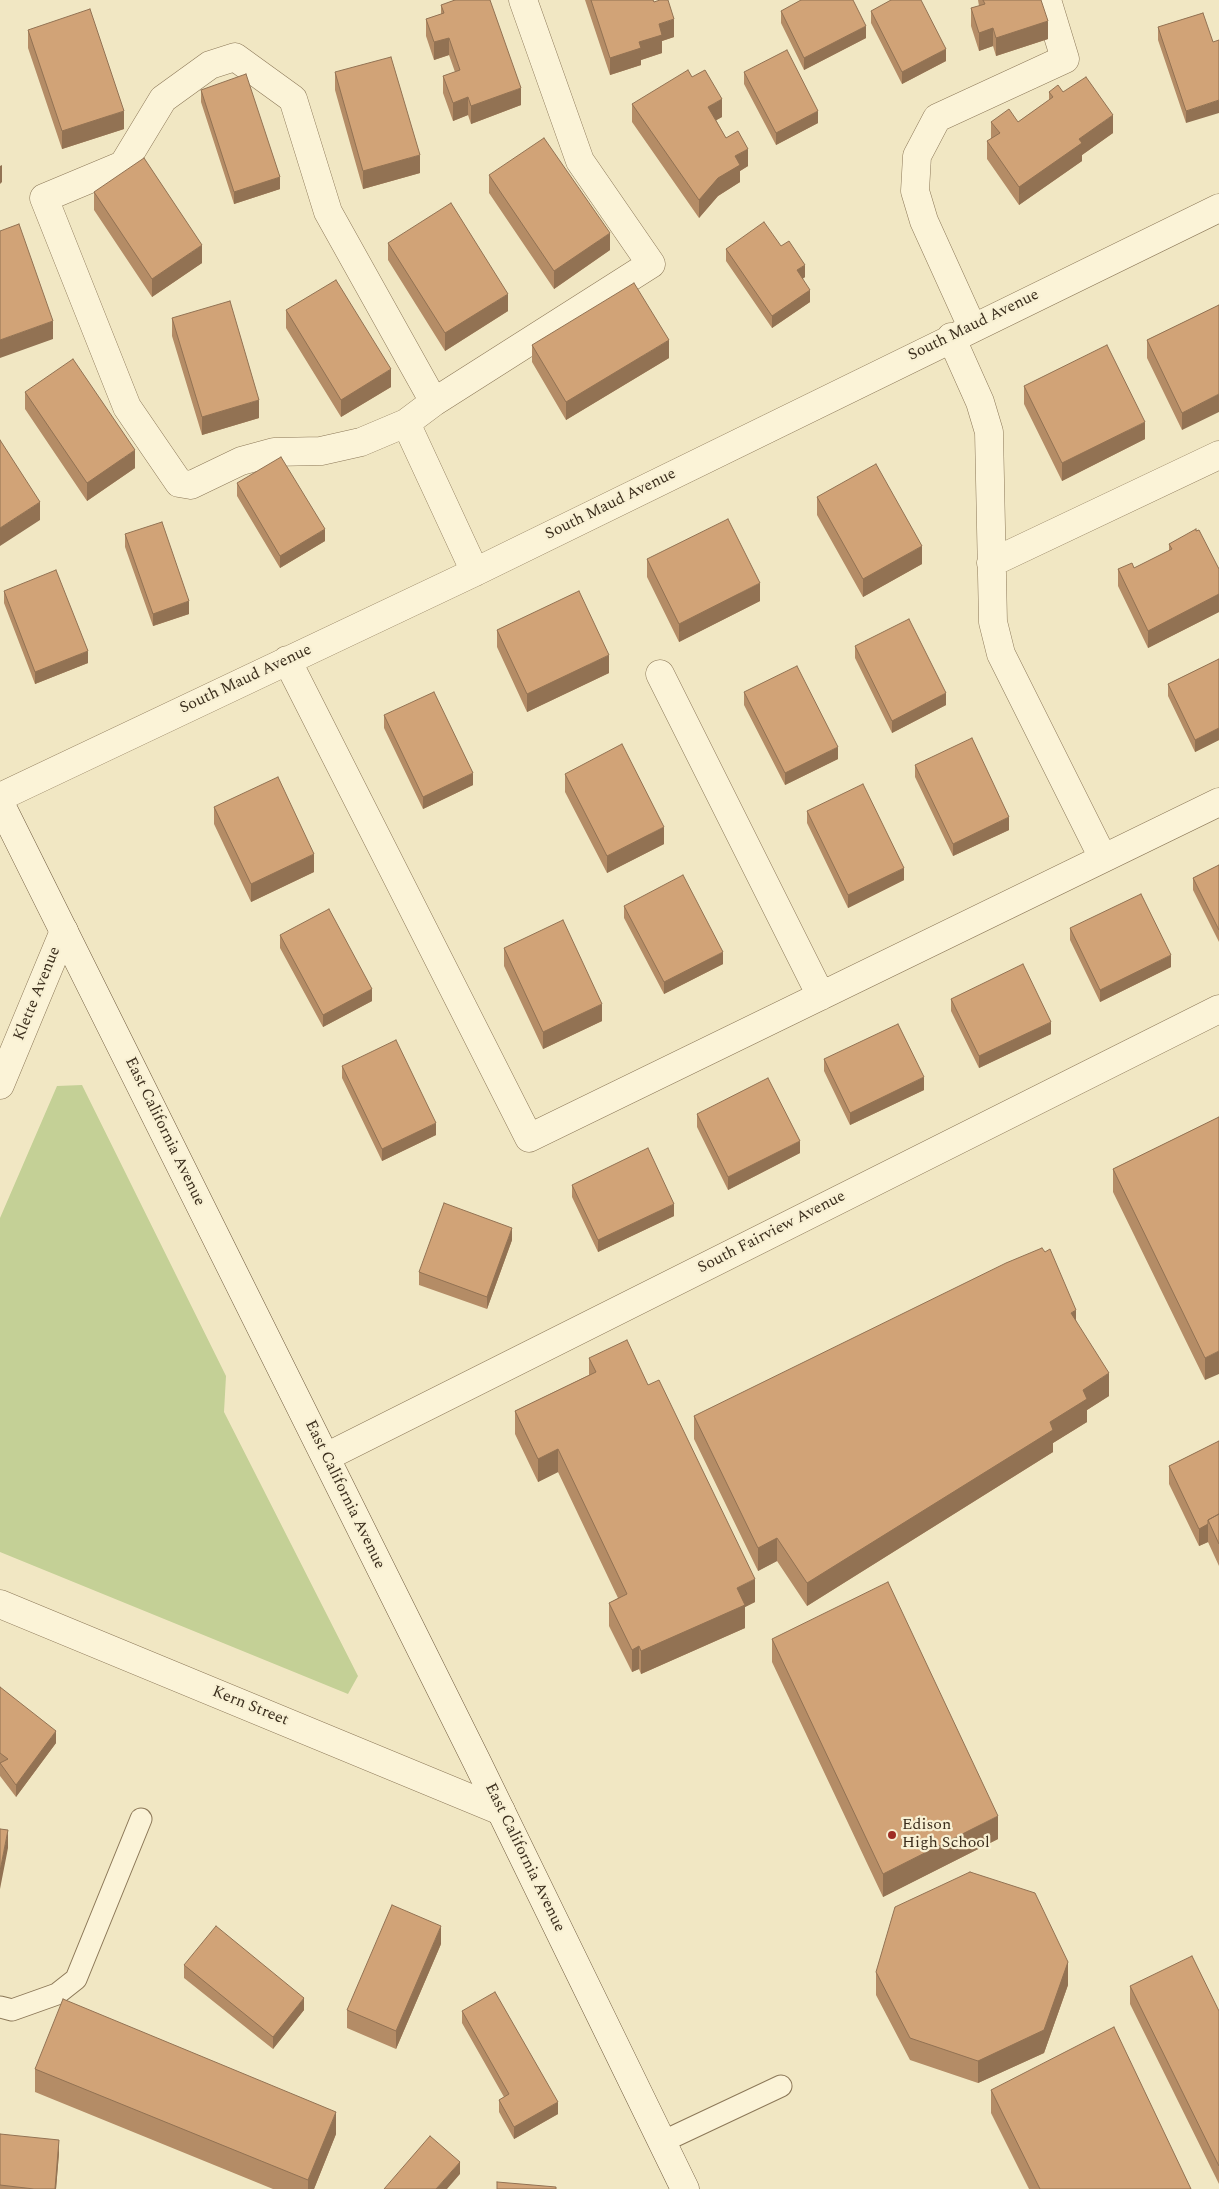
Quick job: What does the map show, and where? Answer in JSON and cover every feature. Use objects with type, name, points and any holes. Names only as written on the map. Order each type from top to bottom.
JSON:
[{"type":"street","points":[[434,402],[328,212],[293,99],[235,57],[210,65],[163,99],[123,165],[44,198],[127,407],[179,483],[191,485],[241,461],[274,452],[321,451],[361,442],[406,423],[434,402],[651,264],[580,161],[523,0]]},
{"type":"street","points":[[1047,0],[1065,59],[937,118],[917,156],[915,190],[961,332],[989,432],[993,622],[1001,654],[1103,858]]},
{"type":"street","name":"South Maud Avenue","points":[[0,797],[475,572],[961,332],[1219,208]]},
{"type":"street","points":[[406,423],[475,572]]},
{"type":"street","points":[[991,563],[1219,455]]},
{"type":"street","points":[[287,660],[529,1138],[1219,802]]},
{"type":"street","points":[[660,674],[821,996]]},
{"type":"street","name":"East California Avenue","points":[[0,803],[501,1811],[685,2189]]},
{"type":"street","name":"Klette Avenue","points":[[0,1085],[64,931]]},
{"type":"street","name":"South Fairview Avenue","points":[[326,1457],[1219,1009]]},
{"type":"street","name":"Kern Street","points":[[0,1604],[501,1811]]},
{"type":"lane","points":[[0,2007],[12,2010],[57,1994],[76,1979],[141,1818]]},
{"type":"lane","points":[[662,2142],[781,2086]]},
{"type":"green space","points":[[82,1085],[226,1376],[224,1412],[358,1676],[348,1694],[0,1552],[0,1218],[57,1086]]},
{"type":"building","points":[[455,0],[490,0],[521,88],[471,106],[468,97],[453,103],[443,76],[460,70],[449,38],[434,42],[426,19],[444,13],[441,5]]},
{"type":"building","points":[[591,0],[653,0],[654,2],[668,0],[674,19],[659,24],[662,35],[639,42],[641,48],[610,58]]},
{"type":"building","points":[[801,0],[853,0],[866,26],[804,58],[781,11]]},
{"type":"building","points":[[891,0],[921,0],[946,49],[902,72],[871,11]]},
{"type":"building","points":[[983,0],[1041,0],[1048,21],[996,38],[993,28],[979,33],[971,8],[985,4]]},
{"type":"building","points":[[90,9],[124,111],[62,131],[28,30]]},
{"type":"building","points":[[1203,13],[1213,42],[1219,40],[1219,100],[1186,111],[1158,27]]},
{"type":"building","points":[[787,50],[818,111],[776,133],[744,72]]},
{"type":"building","points":[[391,57],[420,155],[363,171],[335,72]]},
{"type":"building","points":[[688,70],[692,77],[705,70],[722,99],[708,107],[726,138],[738,131],[748,149],[735,156],[740,165],[718,178],[699,200],[632,104]]},
{"type":"building","points":[[246,74],[280,177],[234,192],[201,90]]},
{"type":"building","points":[[1086,77],[1113,115],[1079,139],[1082,143],[1019,187],[987,141],[1000,133],[991,122],[1009,109],[1018,122],[1053,97],[1049,92],[1058,85],[1063,92]]},
{"type":"building","points":[[544,138],[610,233],[554,271],[489,175]]},
{"type":"building","points":[[144,158],[202,245],[152,279],[94,192]]},
{"type":"building","points":[[451,203],[508,294],[445,333],[388,243]]},
{"type":"building","points":[[764,222],[781,246],[789,241],[805,265],[797,270],[810,290],[772,316],[726,249]]},
{"type":"building","points":[[19,224],[53,321],[0,340],[0,231]]},
{"type":"building","points":[[336,280],[391,369],[341,400],[286,310]]},
{"type":"building","points":[[634,283],[669,340],[566,402],[532,345]]},
{"type":"building","points":[[230,301],[259,400],[202,417],[172,318]]},
{"type":"building","points":[[1219,305],[1219,394],[1182,413],[1147,340]]},
{"type":"building","points":[[1107,345],[1145,422],[1062,463],[1024,386]]},
{"type":"building","points":[[73,359],[135,450],[87,483],[25,392]]},
{"type":"building","points":[[0,440],[40,502],[0,528]]},
{"type":"building","points":[[281,457],[325,529],[280,556],[237,483]]},
{"type":"building","points":[[876,464],[922,546],[863,579],[817,497]]},
{"type":"building","points":[[728,519],[760,583],[679,624],[647,559]]},
{"type":"building","points":[[162,522],[189,601],[153,614],[125,534]]},
{"type":"building","points":[[1196,529],[1196,531],[1199,530],[1219,569],[1219,594],[1148,631],[1118,569],[1132,563],[1134,568],[1172,549],[1169,544]]},
{"type":"building","points":[[56,570],[88,651],[35,672],[4,591]]},
{"type":"building","points":[[579,591],[609,655],[527,694],[497,630]]},
{"type":"building","points":[[909,619],[946,693],[892,721],[855,646]]},
{"type":"building","points":[[1219,659],[1219,728],[1195,740],[1168,684]]},
{"type":"building","points":[[797,666],[838,747],[785,773],[744,692]]},
{"type":"building","points":[[434,692],[473,773],[423,797],[384,715]]},
{"type":"building","points":[[972,738],[1009,817],[953,844],[915,765]]},
{"type":"building","points":[[622,744],[664,827],[607,856],[565,774]]},
{"type":"building","points":[[278,777],[314,854],[251,884],[214,807]]},
{"type":"building","points":[[863,784],[904,868],[848,895],[807,811]]},
{"type":"building","points":[[1219,865],[1219,930],[1193,878]]},
{"type":"building","points":[[683,875],[723,952],[664,982],[624,906]]},
{"type":"building","points":[[1141,894],[1171,955],[1100,990],[1070,928]]},
{"type":"building","points":[[329,909],[372,989],[323,1015],[280,935]]},
{"type":"building","points":[[563,920],[602,1004],[543,1032],[504,948]]},
{"type":"building","points":[[1023,964],[1051,1022],[979,1056],[951,999]]},
{"type":"building","points":[[898,1024],[924,1077],[850,1113],[824,1059]]},
{"type":"building","points":[[396,1040],[436,1123],[382,1149],[342,1066]]},
{"type":"building","points":[[768,1078],[800,1141],[728,1177],[697,1114]]},
{"type":"building","points":[[1219,1117],[1219,1351],[1205,1358],[1113,1169]]},
{"type":"building","points":[[648,1148],[674,1204],[598,1240],[572,1185]]},
{"type":"building","points":[[444,1203],[512,1228],[487,1297],[419,1272]]},
{"type":"building","points":[[1042,1248],[1045,1252],[1050,1249],[1076,1310],[1071,1313],[1109,1373],[1083,1390],[1087,1399],[1050,1422],[1053,1430],[807,1583],[777,1538],[758,1548],[694,1416],[1006,1263]]},
{"type":"building","points":[[627,1340],[648,1385],[659,1380],[755,1579],[737,1588],[745,1605],[641,1651],[639,1646],[632,1650],[609,1603],[627,1594],[558,1449],[538,1459],[515,1411],[596,1372],[589,1358]]},
{"type":"building","points":[[1219,1441],[1219,1514],[1208,1520],[1208,1524],[1199,1529],[1169,1466]]},
{"type":"building","points":[[1219,1514],[1219,1544],[1208,1520]]},
{"type":"building","points":[[888,1582],[998,1816],[883,1874],[772,1639]]},
{"type":"building","points":[[0,1687],[56,1731],[16,1785],[0,1763],[8,1759],[0,1753]]},
{"type":"building","points":[[0,1829],[8,1830],[0,1871]]},
{"type":"building","points":[[970,1872],[1035,1893],[1068,1962],[1044,2030],[978,2061],[910,2038],[876,1972],[895,1907]]},
{"type":"building","points":[[392,1905],[441,1926],[396,2031],[347,2010]]},
{"type":"building","points":[[216,1926],[304,1998],[273,2037],[184,1965]]},
{"type":"building","points":[[1192,1956],[1219,2011],[1219,2166],[1130,1986]]},
{"type":"building","points":[[495,1992],[558,2102],[514,2127],[499,2100],[509,2094],[462,2011]]},
{"type":"building","points":[[63,1999],[336,2112],[308,2180],[35,2069]]},
{"type":"building","points":[[1114,2027],[1191,2189],[1040,2189],[991,2090]]},
{"type":"building","points":[[0,2134],[59,2140],[55,2189],[34,2189],[0,2185]]},
{"type":"building","points":[[430,2136],[460,2162],[436,2189],[384,2189]]},
{"type":"building","points":[[497,2182],[556,2187],[556,2189],[497,2189]]},
{"type":"place","name":"Edison High School","points":[[892,1835]]}]
